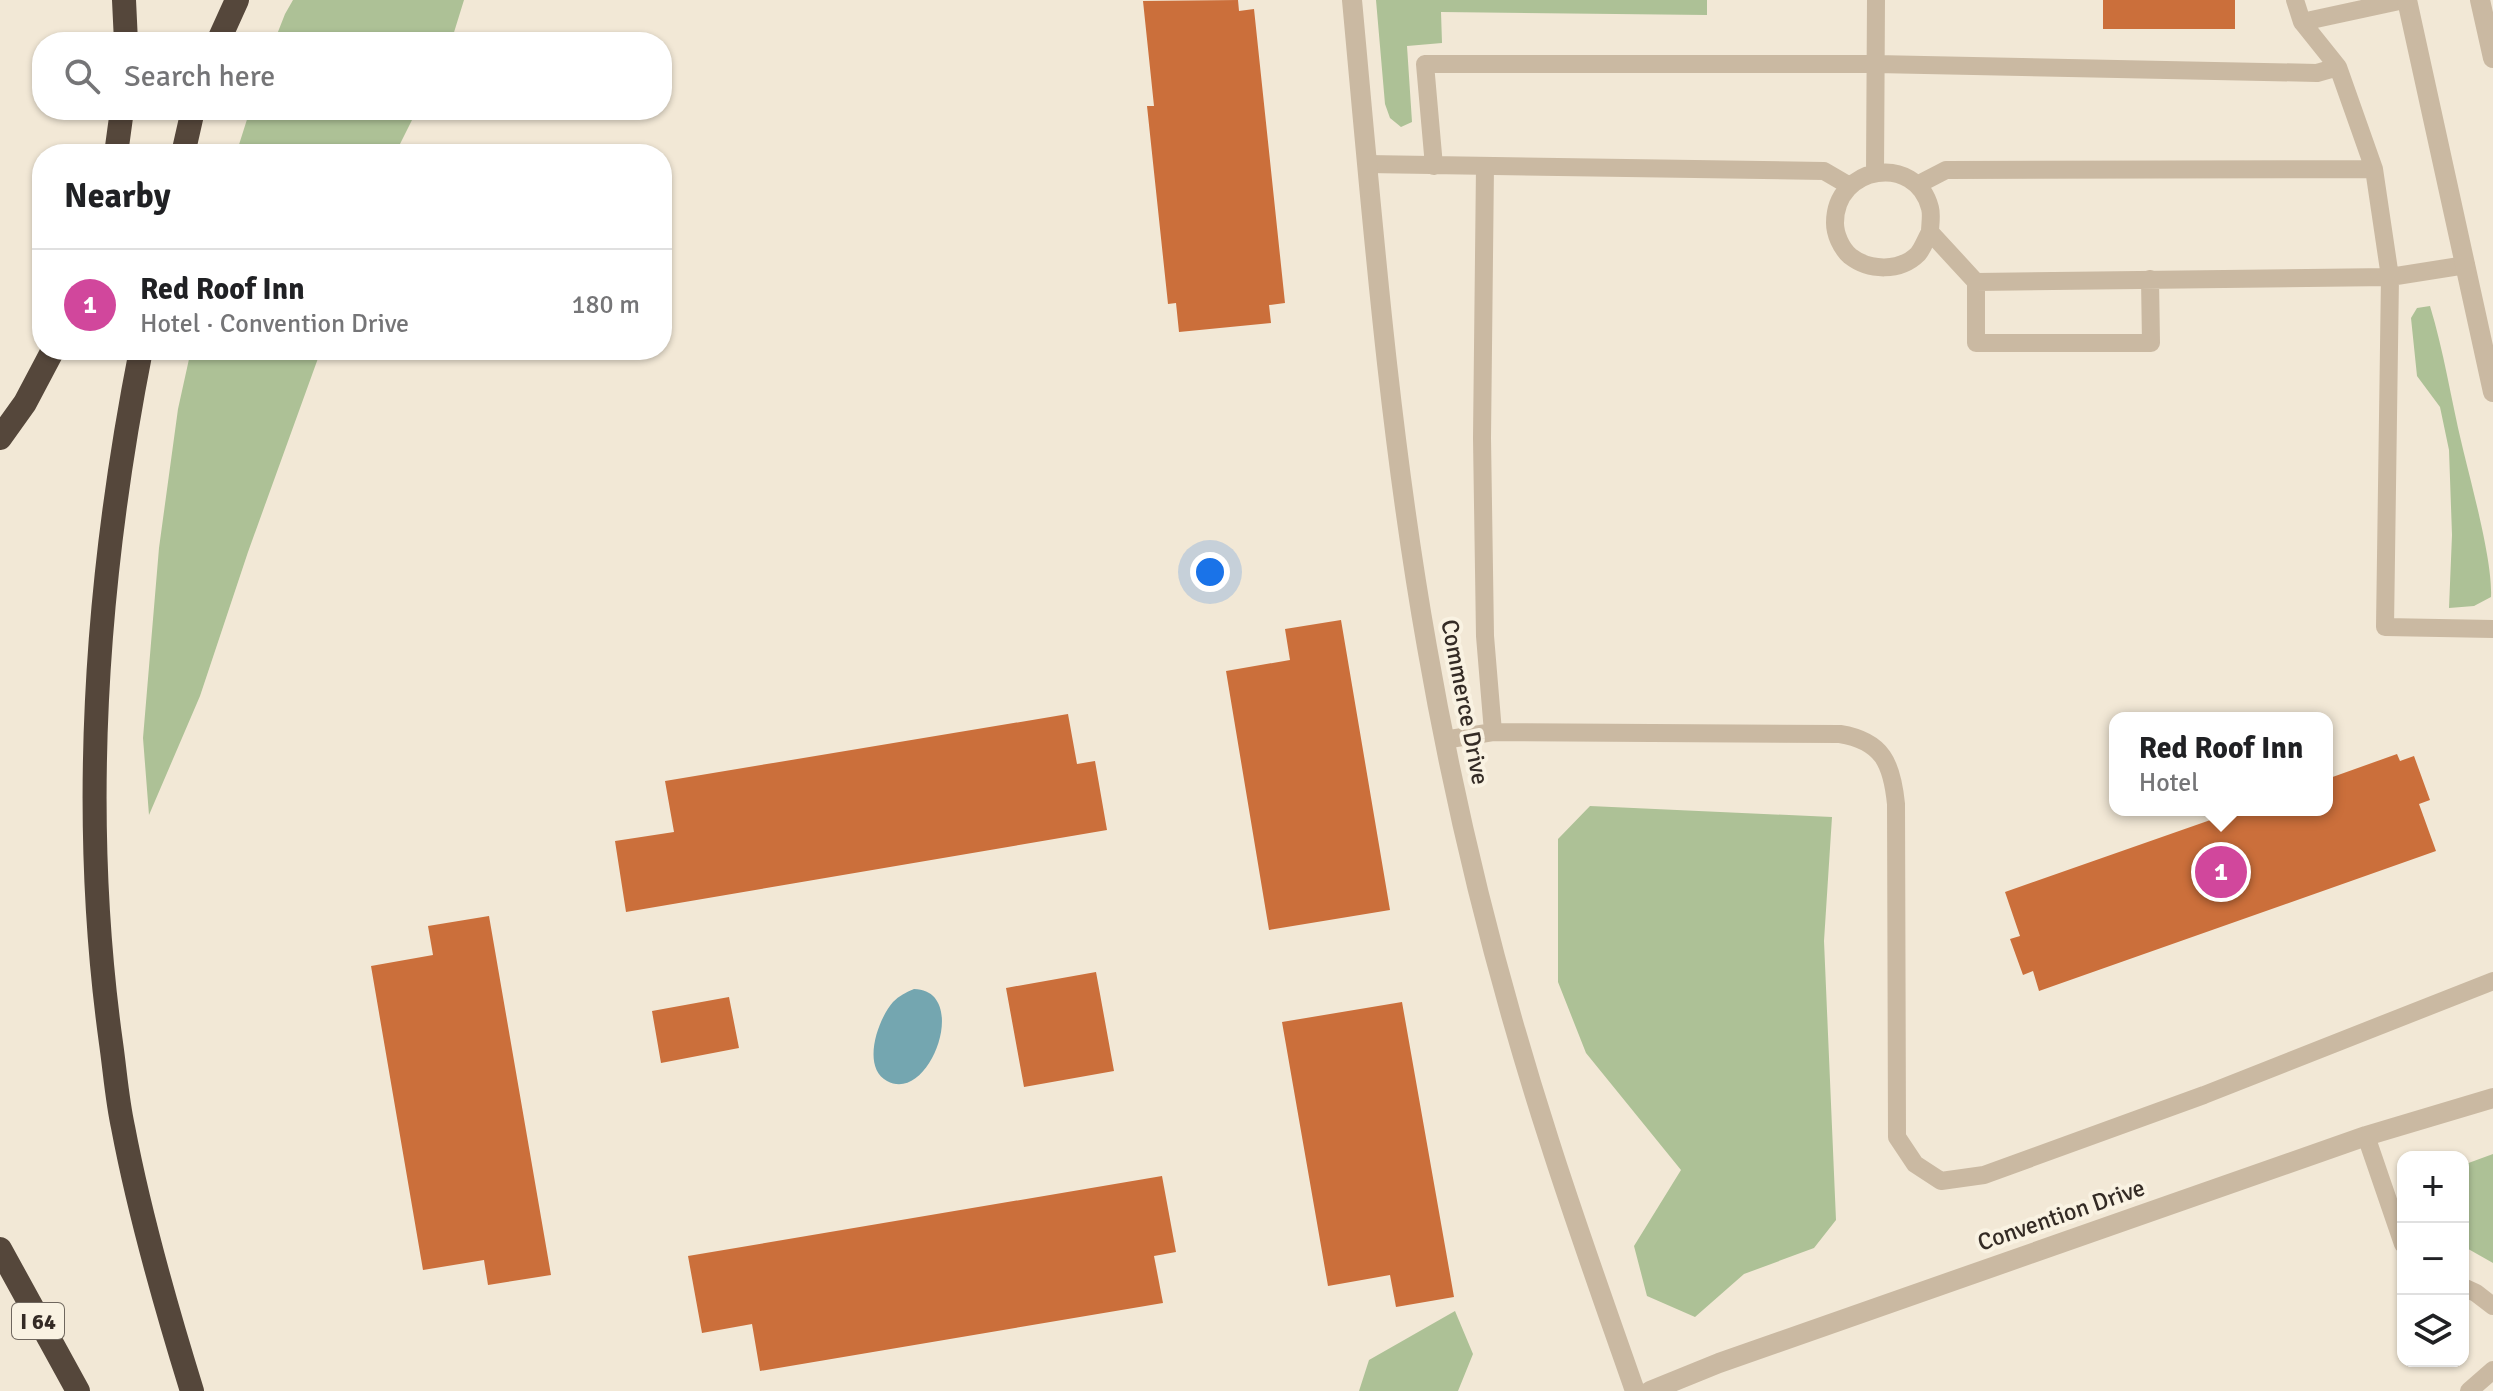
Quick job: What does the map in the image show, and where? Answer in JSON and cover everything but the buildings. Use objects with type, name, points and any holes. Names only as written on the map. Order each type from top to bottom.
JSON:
[{"type":"highway","points":[[124,0],[126,32]]},
{"type":"highway","points":[[223,32],[237,0]]},
{"type":"highway","points":[[117,144],[121,120]]},
{"type":"highway","points":[[185,144],[191,120]]},
{"type":"highway","points":[[0,438],[25,403],[48,360]]},
{"type":"highway","points":[[139,360],[118,480],[104,586],[94,792],[96,906],[104,995],[122,1125],[155,1271],[192,1391]]},
{"type":"highway","name":"I 64","points":[[0,1249],[78,1391]]},
{"type":"street","name":"Commerce Drive","points":[[1352,0],[1389,393],[1402,495],[1444,740],[1491,944],[1548,1138],[1635,1391]]},
{"type":"street","points":[[2406,0],[2493,392]]},
{"type":"street","points":[[2480,0],[2493,58]]},
{"type":"street","name":"Convention Drive","points":[[1650,1391],[1719,1363],[2366,1136],[2493,1098]]},
{"type":"lane","points":[[1875,173],[1876,0]]},
{"type":"lane","points":[[2295,0],[2302,22],[2338,67],[2374,169],[2390,277],[2385,627],[2493,629]]},
{"type":"lane","points":[[2302,22],[2406,0]]},
{"type":"lane","points":[[1434,166],[1425,64],[1876,64],[2317,73],[2338,67]]},
{"type":"lane","points":[[1367,164],[1824,171],[1848,185]]},
{"type":"lane","points":[[1485,166],[1483,499],[1485,636],[1493,732]]},
{"type":"lane","points":[[1917,185],[1946,170],[2374,169]]},
{"type":"lane","points":[[1895,172],[1917,185],[1930,207],[1930,232],[1917,254],[1895,267],[1870,267],[1848,255],[1835,232],[1835,207],[1848,185],[1875,173],[1895,172]]},
{"type":"lane","points":[[1930,232],[1976,282],[1976,343],[2151,343],[2150,279]]},
{"type":"lane","points":[[1976,282],[2390,277],[2466,265]]},
{"type":"lane","points":[[1444,740],[1493,732],[1840,734],[1858,737],[1882,753],[1893,778],[1896,804],[1897,1137],[1915,1164],[1941,1181],[1984,1175],[2204,1095],[2493,981]]},
{"type":"lane","points":[[2366,1136],[2397,1226]]},
{"type":"lane","points":[[2469,1291],[2493,1306]]},
{"type":"lane","points":[[2469,1391],[2493,1370]]},
{"type":"green space","points":[[293,0],[464,0],[454,32],[278,32]]},
{"type":"green space","points":[[1376,0],[1707,0],[1707,15],[1441,12],[1442,43],[1407,46],[1412,122],[1401,127],[1390,118],[1385,104]]},
{"type":"green space","points":[[247,120],[412,120],[400,144],[239,144]]},
{"type":"green space","points":[[2430,306],[2489,564],[2491,597],[2474,606],[2449,608],[2452,535],[2449,450],[2440,407],[2417,376],[2411,318],[2417,308]]},
{"type":"green space","points":[[189,360],[317,360],[200,696],[149,815],[143,738],[159,548],[178,409]]},
{"type":"green space","points":[[1590,806],[1832,817],[1824,941],[1836,1220],[1814,1248],[1744,1274],[1695,1317],[1647,1296],[1634,1246],[1681,1170],[1586,1053],[1558,982],[1558,839]]},
{"type":"green space","points":[[2493,1154],[2493,1263],[2469,1249],[2469,1163]]},
{"type":"green space","points":[[1455,1311],[1473,1354],[1458,1391],[1359,1391],[1369,1360]]},
{"type":"water","points":[[914,989],[931,994],[940,1007],[942,1025],[938,1044],[929,1063],[917,1077],[903,1084],[887,1081],[875,1065],[878,1031],[893,1002]]},
{"type":"place","name":"Red Roof Inn","points":[[2221,872]]}]
